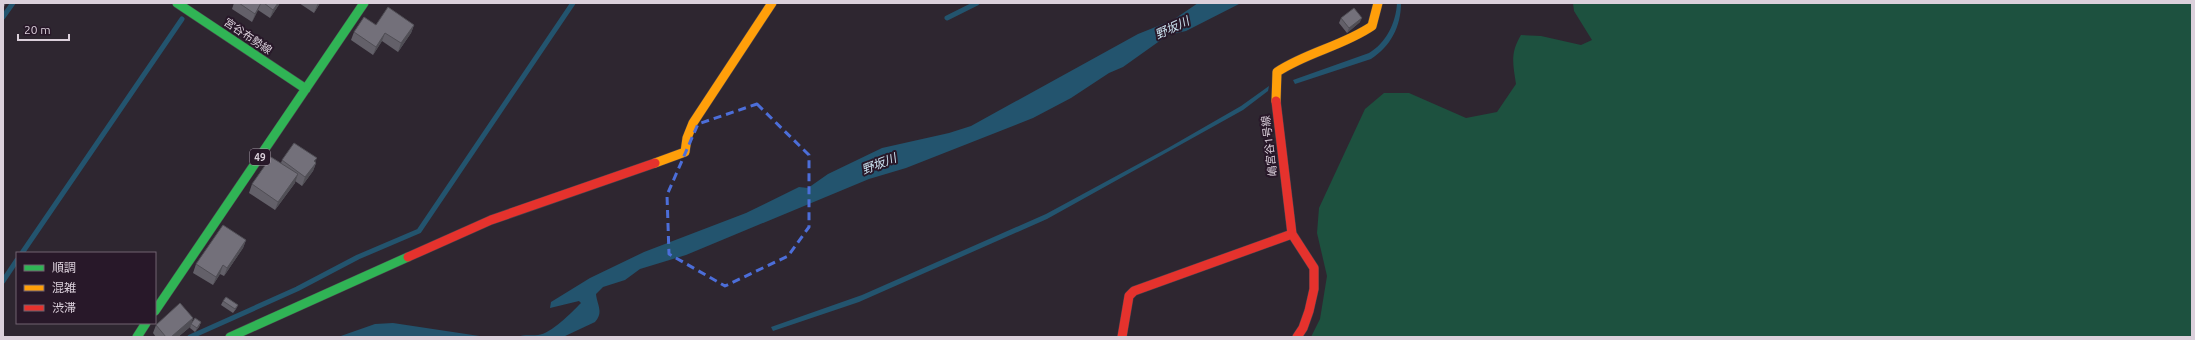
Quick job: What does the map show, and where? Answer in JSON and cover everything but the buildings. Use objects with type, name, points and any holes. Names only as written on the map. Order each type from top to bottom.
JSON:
[{"type":"street","name":"宮谷布勢線","points":[[177,3],[306,89]]},
{"type":"street","name":"49","points":[[156,310],[364,3]]},
{"type":"street","points":[[230,337],[491,220],[685,152],[687,138],[693,123],[772,3]]},
{"type":"street","name":"嶋宮谷1号線","points":[[1297,337],[1303,328],[1309,311],[1314,289],[1314,268],[1292,234],[1276,98],[1278,72],[1291,63],[1356,38],[1372,26],[1378,3]]},
{"type":"street","points":[[1122,337],[1129,296],[1134,291],[1292,234]]},
{"type":"street","points":[[136,337],[145,324]]},
{"type":"highlighted area","points":[[757,104],[809,155],[809,227],[788,256],[725,286],[669,254],[667,195],[698,124]]},
{"type":"green space","points":[[1573,3],[2192,3],[2192,337],[1311,337],[1320,319],[1327,276],[1317,233],[1319,208],[1365,109],[1384,93],[1409,93],[1466,118],[1497,112],[1516,84],[1513,59],[1515,47],[1521,35],[1541,36],[1581,45],[1592,40],[1574,11]]},
{"type":"water","name":"野坂川","points":[[1198,3],[1241,3],[1186,31],[1168,35],[1123,67],[1109,73],[1071,98],[1033,118],[906,168],[869,179],[686,255],[640,269],[625,280],[603,287],[596,294],[600,312],[595,322],[563,337],[517,337],[543,334],[561,322],[581,303],[579,301],[550,308],[551,302],[590,278],[644,252],[746,213],[799,187],[808,188],[828,174],[882,148],[949,133],[971,126],[1138,34],[1173,20]]},
{"type":"water","points":[[1397,3],[1401,3],[1401,11],[1397,27],[1394,35],[1378,54],[1371,59],[1295,84],[1293,80],[1369,53],[1375,49],[1389,32],[1395,18]]},
{"type":"water","points":[[1269,86],[1268,91],[1243,110],[1047,219],[859,302],[773,331],[771,327],[862,295],[1046,214],[1168,148],[1241,106]]},
{"type":"water","points":[[393,323],[486,337],[338,337],[375,324]]},
{"type":"waterway","points":[[3,17],[13,3]]},
{"type":"waterway","points":[[190,337],[297,289],[358,257],[419,231],[573,3]]},
{"type":"waterway","points":[[947,18],[977,3]]},
{"type":"waterway","points":[[23,252],[182,19]]},
{"type":"waterway","points":[[3,281],[16,262]]},
{"type":"traffic: fast","points":[[177,3],[306,89]]},
{"type":"traffic: fast","points":[[156,310],[364,3]]},
{"type":"traffic: fast","points":[[230,337],[408,257]]},
{"type":"traffic: fast","points":[[137,337],[145,324]]},
{"type":"traffic: slow","points":[[655,163],[685,152],[687,138],[693,123],[772,3]]},
{"type":"traffic: slow","points":[[1276,101],[1277,72],[1300,59],[1349,39],[1372,26],[1378,3]]},
{"type":"traffic: jam","points":[[1276,101],[1292,234],[1314,268],[1314,289],[1309,311],[1303,328],[1297,337]]},
{"type":"traffic: jam","points":[[408,257],[491,220],[655,163]]},
{"type":"traffic: jam","points":[[1122,337],[1129,296],[1134,291],[1292,234]]}]
